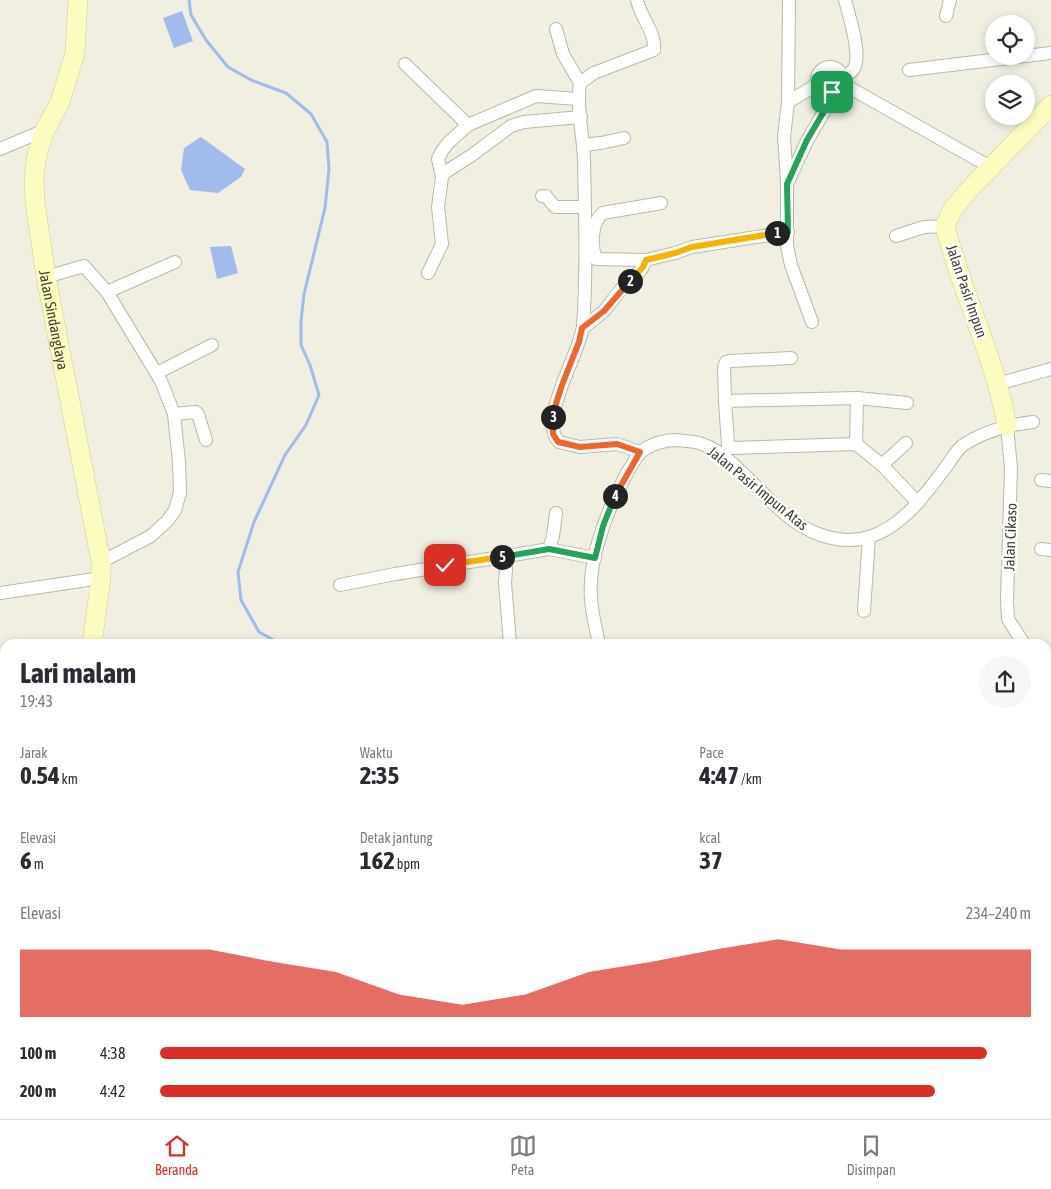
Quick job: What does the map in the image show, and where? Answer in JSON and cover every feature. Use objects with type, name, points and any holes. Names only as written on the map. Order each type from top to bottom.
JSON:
[{"type":"street","name":"Jalan Sindanglaya","points":[[78,0],[75,53],[60,102],[45,130],[37,155],[34,176],[35,202],[46,277],[101,570],[93,639]]},
{"type":"street","points":[[580,83],[594,73],[654,50],[653,37],[641,14],[637,0]]},
{"type":"street","points":[[789,0],[788,102],[784,137],[787,184],[787,246],[791,265],[812,322]]},
{"type":"street","points":[[818,84],[826,92],[839,90],[843,80],[854,69],[856,45],[845,0]]},
{"type":"street","points":[[946,16],[950,0]]},
{"type":"street","points":[[556,29],[563,54],[580,83],[578,99],[583,145],[585,274],[582,328],[579,342],[554,410],[553,434],[558,442],[580,447],[617,444],[640,452],[612,503],[603,526],[595,558],[591,598],[598,639]]},
{"type":"street","points":[[1035,55],[1051,53]]},
{"type":"street","points":[[909,70],[985,61]]},
{"type":"street","points":[[406,64],[468,126]]},
{"type":"street","points":[[818,84],[819,74],[827,67],[837,69],[843,80],[992,168]]},
{"type":"street","points":[[788,102],[818,84]]},
{"type":"street","points":[[787,184],[807,140],[829,103],[832,92]]},
{"type":"street","points":[[428,274],[442,244],[438,207],[442,176],[438,158],[442,151],[468,126],[536,96],[578,99]]},
{"type":"street","name":"Jalan Pasir Impun","points":[[1007,426],[1004,408],[985,343],[952,253],[945,226],[967,192],[1051,106]]},
{"type":"street","points":[[442,176],[511,126],[524,122],[581,117]]},
{"type":"street","points":[[0,149],[45,130]]},
{"type":"street","points":[[583,145],[601,144],[624,138]]},
{"type":"street","points":[[542,196],[546,196],[555,207],[584,207]]},
{"type":"street","points":[[661,203],[603,214],[597,218],[594,226],[594,253],[596,259],[646,260],[692,247],[788,232]]},
{"type":"street","points":[[896,236],[924,228],[945,226]]},
{"type":"street","points":[[582,328],[604,311],[622,288],[641,270],[646,260]]},
{"type":"street","points":[[108,292],[175,262]]},
{"type":"street","points":[[0,593],[101,570],[160,529],[175,510],[180,493],[174,414],[157,373],[108,292],[84,266],[46,277]]},
{"type":"street","points":[[157,373],[212,345]]},
{"type":"street","points":[[790,358],[726,362],[724,367],[728,445],[731,448],[856,444],[882,465],[918,503]]},
{"type":"street","points":[[996,384],[1051,369]]},
{"type":"street","points":[[725,401],[857,398],[907,403]]},
{"type":"street","points":[[856,444],[857,398]]},
{"type":"street","points":[[174,414],[198,414],[206,440]]},
{"type":"street","name":"Jalan Pasir Impun Atas","points":[[640,452],[668,440],[704,444],[721,455],[776,507],[794,521],[810,531],[834,538],[849,539],[869,537],[902,519],[918,503],[961,447],[979,436],[1007,426],[1033,422]]},
{"type":"street","name":"Jalan Cikaso","points":[[1007,426],[1012,468],[1007,599],[1008,619],[1019,639]]},
{"type":"street","points":[[882,465],[906,443]]},
{"type":"street","points":[[549,549],[556,513]]},
{"type":"street","points":[[864,611],[869,537]]},
{"type":"street","points":[[340,585],[395,574],[549,549],[595,558]]},
{"type":"street","points":[[507,556],[505,583],[510,639]]},
{"type":"water","points":[[182,11],[193,41],[174,48],[163,18]]},
{"type":"water","points":[[201,137],[245,169],[241,177],[218,193],[190,190],[181,170],[184,148]]},
{"type":"water","points":[[231,246],[238,273],[217,279],[210,247]]},
{"type":"waterway","points":[[189,0],[191,15],[206,40],[228,67],[251,80],[286,93],[311,114],[327,142],[329,169],[325,208],[304,294],[301,321],[301,345],[310,365],[319,395],[306,425],[285,455],[254,522],[238,572],[241,600],[259,632],[272,639]]},
{"type":"route","points":[[445,565],[549,549],[595,558],[603,526],[612,503],[640,452],[617,444],[580,447],[558,442],[553,434],[554,410],[579,342],[582,328],[604,311],[622,288],[641,270],[646,260],[692,247],[788,232],[787,184],[807,140],[829,103],[832,92]]}]
